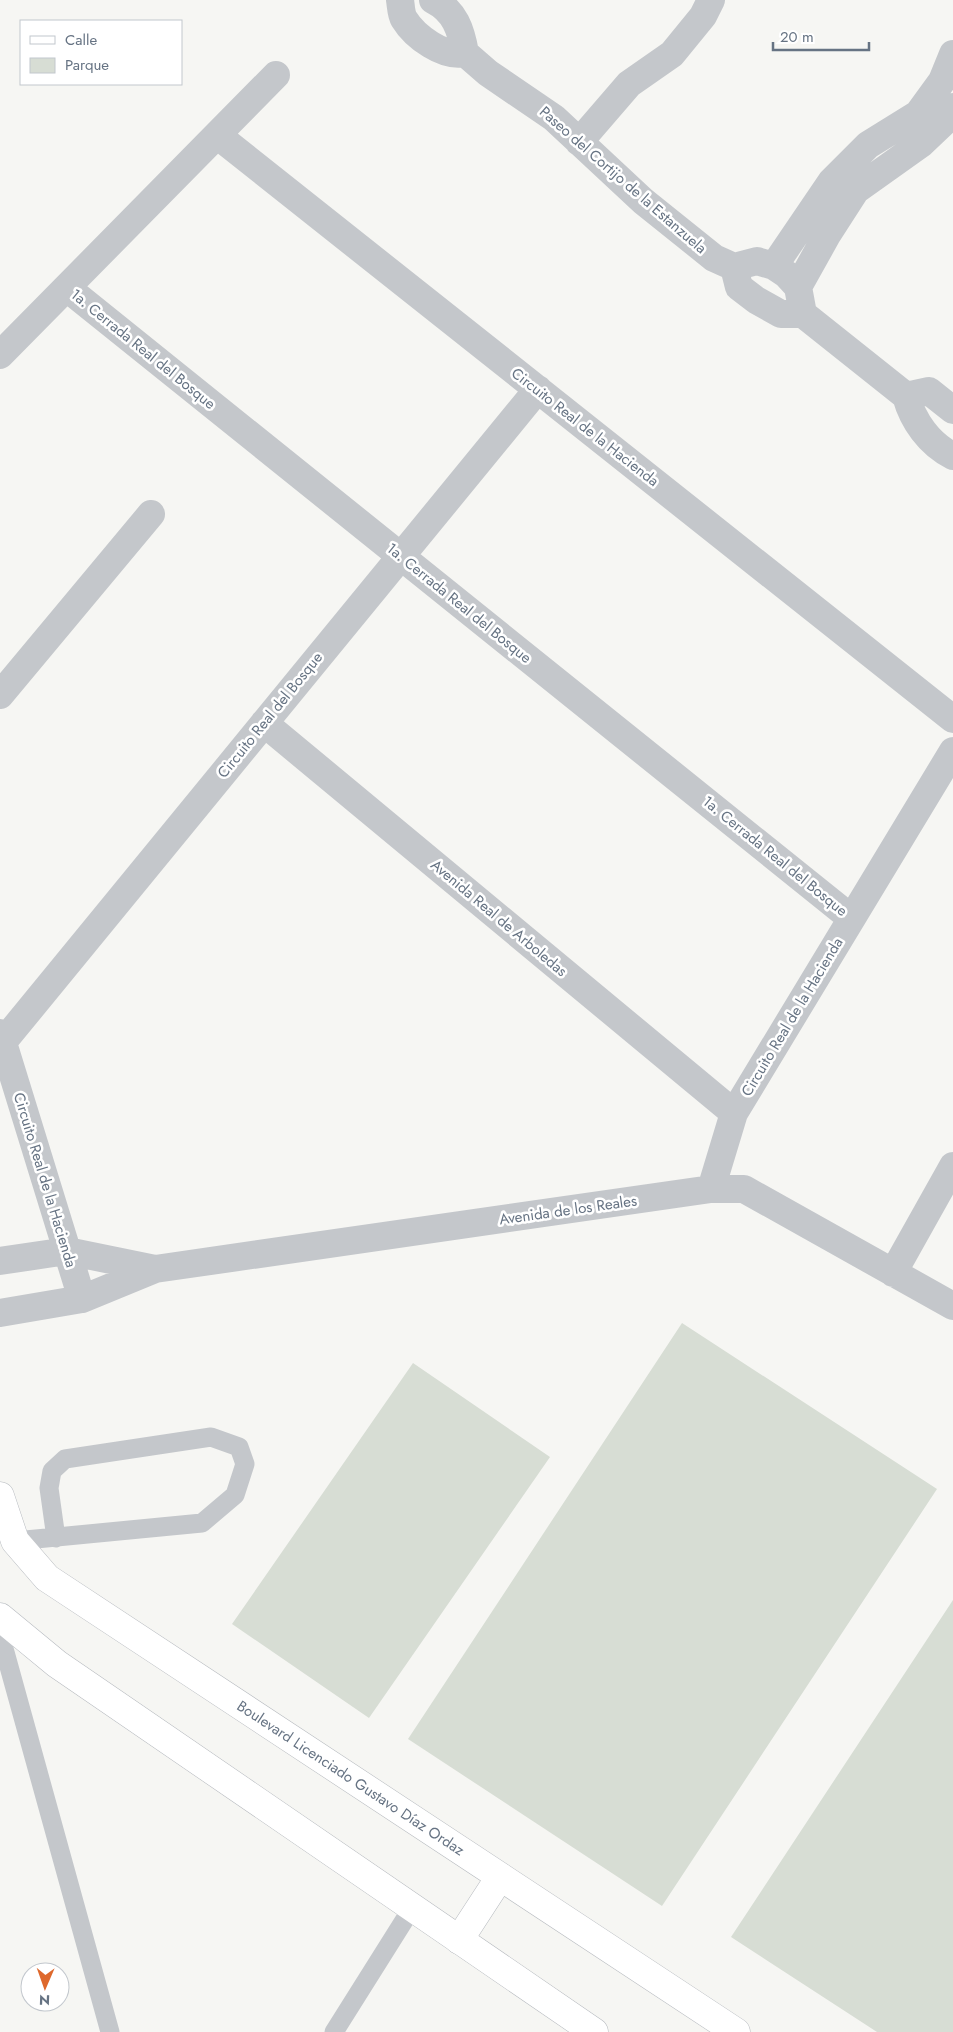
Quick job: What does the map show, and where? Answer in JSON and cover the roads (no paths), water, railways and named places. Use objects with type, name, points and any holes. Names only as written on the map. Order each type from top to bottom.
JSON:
[{"type":"street","points":[[400,0],[403,18],[430,45],[456,55],[465,53],[462,33],[444,2]]},
{"type":"street","points":[[579,142],[628,84],[672,54],[703,16],[711,0]]},
{"type":"street","name":"Paseo del Cortijo de la Estanzuela","points":[[465,53],[488,73],[554,118],[643,201],[714,258],[734,268]]},
{"type":"street","points":[[774,266],[832,182],[868,145],[918,114],[942,81],[953,54]]},
{"type":"street","points":[[0,356],[276,75]]},
{"type":"street","points":[[798,287],[826,235],[856,190],[922,143],[945,122],[953,107]]},
{"type":"street","name":"Circuito Real de la Hacienda","points":[[217,134],[953,719]]},
{"type":"street","points":[[803,314],[798,287],[786,274],[774,266],[756,261],[734,268],[739,287],[756,300],[781,314],[803,314],[906,396],[912,415],[925,433],[953,456]]},
{"type":"street","name":"1a. Cerrada Real del Bosque","points":[[66,288],[852,918]]},
{"type":"street","name":"Circuito Real del Bosque","points":[[2,1037],[264,723],[538,389]]},
{"type":"street","points":[[906,396],[929,391],[953,410]]},
{"type":"street","points":[[0,695],[151,514]]},
{"type":"street","name":"Avenida Real de Arboledas","points":[[264,723],[734,1113]]},
{"type":"street","name":"Circuito Real de la Hacienda","points":[[711,1189],[734,1113],[953,751]]},
{"type":"street","name":"Circuito Real de la Hacienda","points":[[2,1037],[82,1299]]},
{"type":"street","points":[[894,1273],[953,1166]]},
{"type":"street","name":"Avenida de los Reales","points":[[0,1312],[82,1299],[155,1269],[711,1189],[744,1189],[953,1306]]},
{"type":"street","points":[[0,1261],[68,1251]]},
{"type":"street","name":"Avenida de los Reales","points":[[68,1251],[155,1269]]},
{"type":"street","name":"Boulevard Licenciado Gustavo Díaz Ordaz","points":[[0,1496],[15,1541],[47,1578],[736,2032]]},
{"type":"street","points":[[0,1617],[57,1664],[594,2032]]},
{"type":"street","points":[[459,1940],[500,1876]]},
{"type":"lane","points":[[15,1541],[56,1538],[202,1523],[235,1495],[245,1464],[239,1447],[211,1437],[65,1459],[52,1471],[49,1488],[56,1538]]},
{"type":"lane","points":[[0,1634],[110,2032]]},
{"type":"lane","points":[[334,2032],[412,1908]]}]
